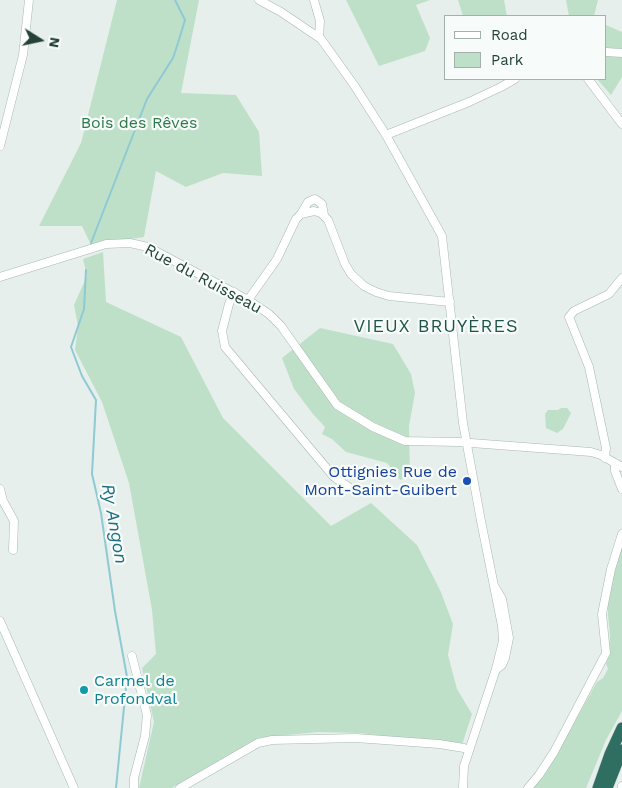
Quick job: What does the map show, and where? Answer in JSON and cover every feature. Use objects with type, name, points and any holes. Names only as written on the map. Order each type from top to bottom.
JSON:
[{"type":"highway","points":[[598,788],[622,728]]},
{"type":"highway","points":[[607,788],[622,750]]},
{"type":"highway","points":[[592,788],[601,765],[610,754]]},
{"type":"street","points":[[0,146],[23,55],[29,0]]},
{"type":"street","points":[[258,0],[319,37],[354,85],[386,135],[442,233],[466,443],[503,641],[496,669],[468,750],[464,766],[463,788]]},
{"type":"street","points":[[314,0],[320,21],[319,37]]},
{"type":"street","points":[[607,52],[622,53]]},
{"type":"street","points":[[386,135],[469,102],[513,80]]},
{"type":"street","points":[[589,80],[622,124]]},
{"type":"street","points":[[248,300],[277,259],[293,222],[301,214],[308,202],[314,199],[322,204],[324,215],[330,224],[345,264],[351,274],[364,286],[389,296],[450,302]]},
{"type":"street","points":[[301,214],[314,211],[324,215]]},
{"type":"street","name":"Rue du Ruisseau","points":[[0,277],[95,247],[122,243],[148,247],[234,292],[270,314],[281,326],[337,405],[373,427],[405,441],[580,450],[591,452],[618,465]]},
{"type":"street","points":[[605,458],[606,448],[589,366],[569,317],[574,311],[609,294],[622,278]]},
{"type":"street","points":[[234,292],[222,332],[224,347],[334,477],[350,488]]},
{"type":"street","points":[[618,465],[615,471],[622,490]]},
{"type":"street","points":[[0,489],[3,501],[14,521],[13,550]]},
{"type":"street","points":[[528,788],[554,752],[606,653],[602,614],[611,569],[622,534]]},
{"type":"street","points":[[0,621],[74,788]]},
{"type":"street","points":[[132,656],[147,714],[145,736],[134,778],[134,788]]},
{"type":"street","points":[[180,788],[258,743],[272,740],[356,738],[439,744],[468,750]]},
{"type":"green space","name":"Bois des Rêves","points":[[117,0],[199,0],[181,93],[236,95],[259,132],[262,176],[223,173],[186,187],[156,171],[144,237],[91,245],[82,226],[39,226],[81,143]]},
{"type":"green space","points":[[346,0],[430,0],[416,5],[430,38],[425,51],[379,66]]},
{"type":"green space","points":[[458,0],[504,0],[507,15],[463,15]]},
{"type":"green space","points":[[566,0],[598,0],[594,15],[569,15]]},
{"type":"green space","points":[[607,25],[622,32],[622,77],[611,95],[598,80],[607,80]]},
{"type":"green space","points":[[103,252],[106,302],[181,337],[223,418],[331,526],[371,503],[417,545],[440,590],[453,624],[448,655],[457,689],[472,714],[462,745],[358,733],[318,732],[258,738],[172,788],[139,788],[154,722],[142,668],[156,654],[152,610],[129,483],[102,402],[75,350],[78,326],[74,305],[87,276],[83,259]]},
{"type":"green space","points":[[320,328],[393,344],[411,374],[415,393],[409,426],[410,477],[400,480],[387,463],[346,452],[332,439],[322,434],[325,427],[294,389],[282,358]]},
{"type":"green space","points":[[567,408],[571,413],[563,429],[557,433],[546,428],[545,414],[548,410],[558,410]]},
{"type":"green space","points":[[622,545],[622,711],[606,740],[586,788],[533,788],[553,760],[597,682],[603,678],[608,669],[606,664],[609,654],[610,635],[608,593]]},
{"type":"waterway","name":"Ry Angon","points":[[91,243],[147,99],[173,58],[185,20],[175,0]]},
{"type":"waterway","name":"Ry Angon","points":[[86,270],[84,309],[71,347],[82,376],[96,400],[92,474],[101,513],[115,611],[127,677],[116,788]]},
{"type":"place","name":"Ottignies Rue de Mont-Saint-Guibert","points":[[467,481]]},
{"type":"place","name":"Carmel de Profondval","points":[[84,690]]},
{"type":"district","name":"VIEUX BRUYÈRES","points":[[436,327]]}]
